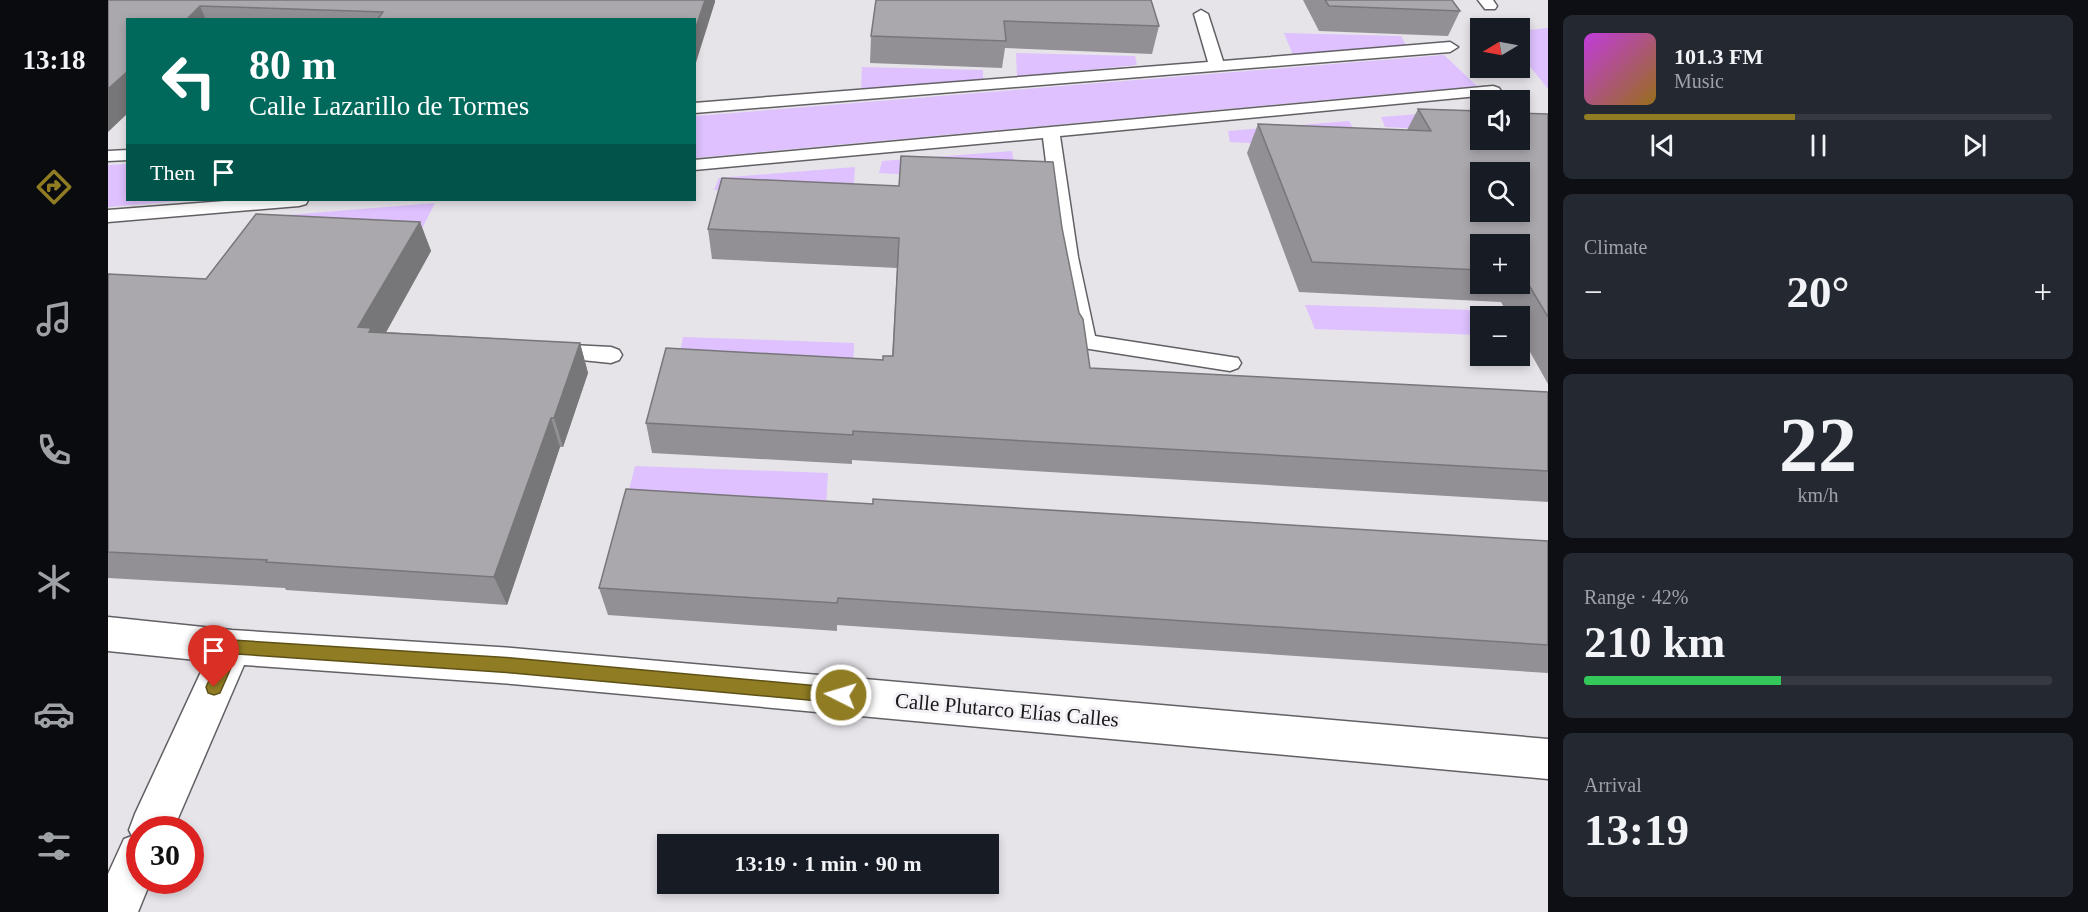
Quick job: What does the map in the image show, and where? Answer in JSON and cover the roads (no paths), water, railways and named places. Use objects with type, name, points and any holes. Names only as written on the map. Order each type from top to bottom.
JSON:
[{"type":"street","name":"Calle Plutarco Elías Calles","points":[[108,634],[232,647],[512,666],[1547,760]]},
{"type":"street","points":[[157,816],[232,647]]},
{"type":"street","points":[[114,912],[126,886]]},
{"type":"lane","points":[[1201,14],[1218,66]]},
{"type":"lane","points":[[696,108],[1450,47]]},
{"type":"lane","points":[[696,165],[1470,93]]},
{"type":"lane","points":[[1051,132],[1068,258],[1085,342],[1230,363]]},
{"type":"lane","points":[[108,156],[126,155]]},
{"type":"lane","points":[[108,216],[287,201]]},
{"type":"lane","points":[[530,350],[611,355]]}]
